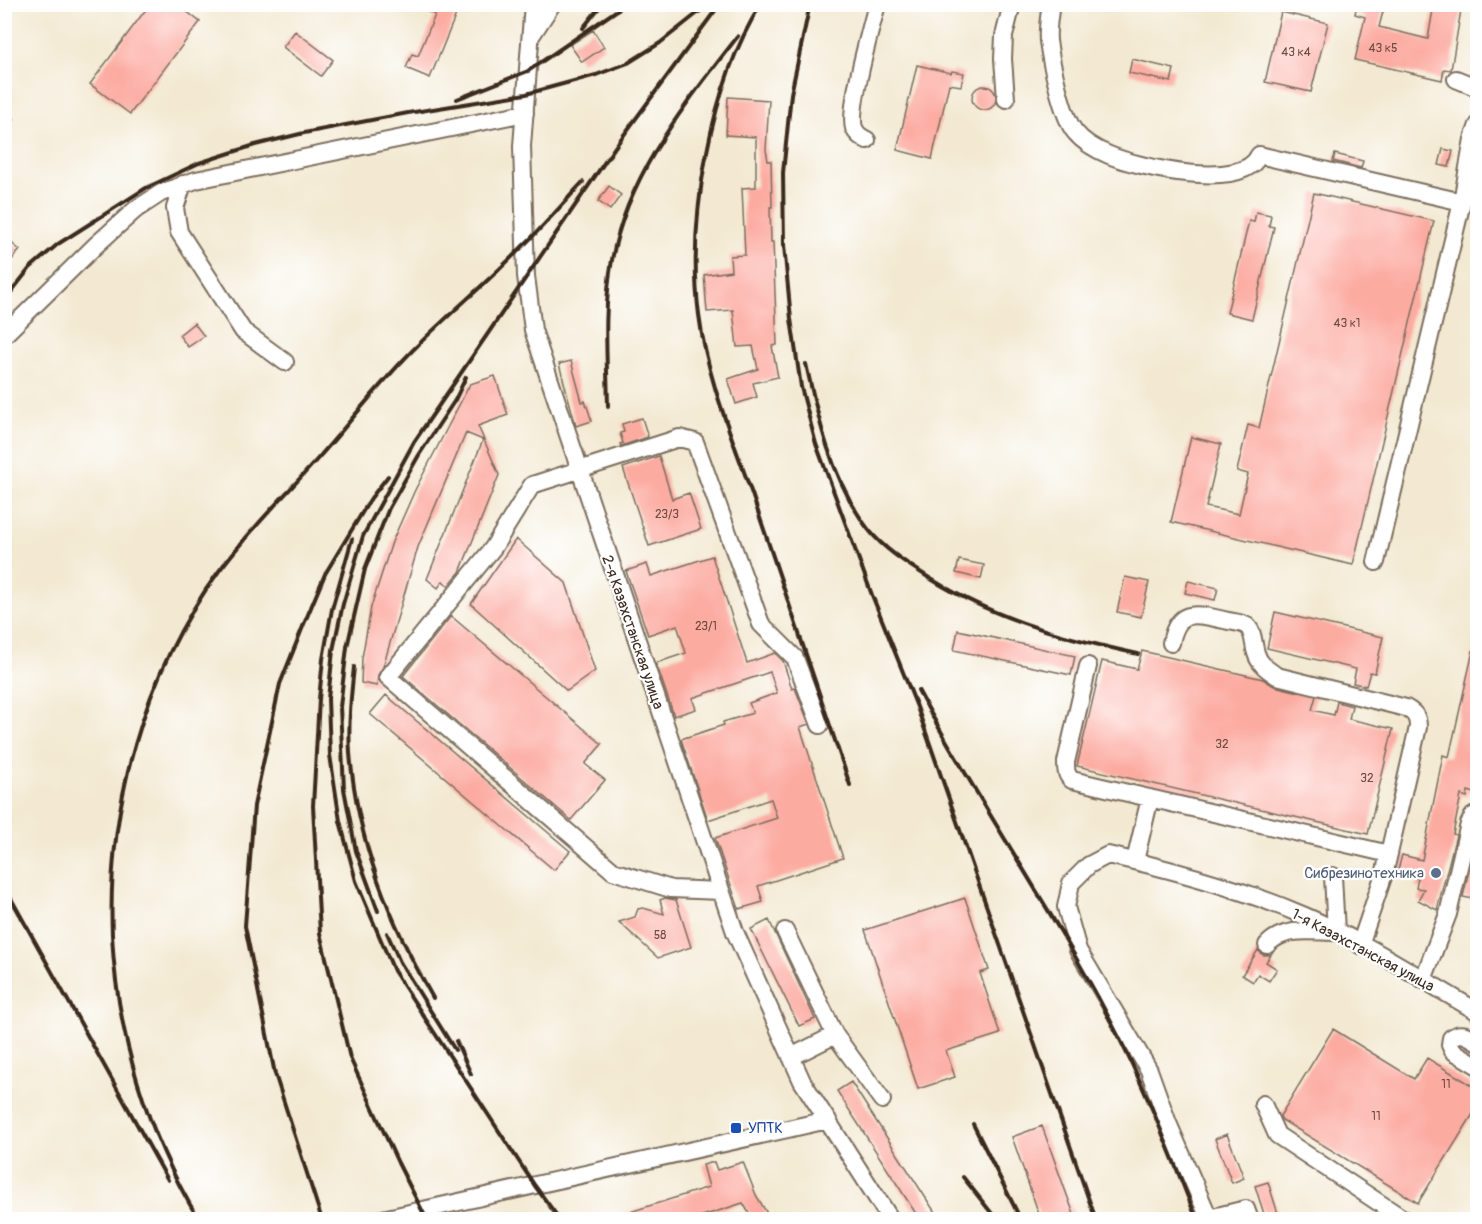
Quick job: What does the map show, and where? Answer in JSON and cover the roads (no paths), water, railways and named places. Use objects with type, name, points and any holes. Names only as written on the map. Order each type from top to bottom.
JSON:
[{"type":"street","name":"2-я Казахстанская улица","points":[[533,4],[522,146],[525,256],[533,330],[735,932],[802,1081],[891,1220]]},
{"type":"street","points":[[530,37],[552,4]]},
{"type":"street","points":[[867,140],[857,134],[853,125],[856,93],[877,4]]},
{"type":"street","points":[[1006,99],[1004,36],[1012,4]]},
{"type":"street","points":[[1051,4],[1048,40],[1063,108],[1074,131],[1089,145],[1109,156],[1160,169],[1202,175],[1222,174],[1244,169],[1256,162],[1258,155],[1462,202]]},
{"type":"street","points":[[1456,79],[1478,88]]},
{"type":"street","points":[[4,335],[96,245],[135,210],[161,193],[195,180],[525,113]]},
{"type":"street","points":[[1376,562],[1462,202],[1473,139],[1478,124]]},
{"type":"street","points":[[183,184],[176,208],[179,232],[243,331],[285,362]]},
{"type":"street","points":[[721,891],[671,889],[613,871],[388,677],[492,548],[532,485],[679,438],[695,442],[761,624],[795,658],[820,724]]},
{"type":"street","points":[[1171,643],[1173,633],[1186,615],[1195,614],[1245,625],[1252,634],[1260,662],[1277,676],[1406,708],[1414,712],[1418,718],[1418,727],[1389,854],[1360,945]]},
{"type":"street","points":[[1088,666],[1066,762],[1068,776],[1072,780],[1389,854]]},
{"type":"street","points":[[1135,861],[1150,798]]},
{"type":"street","points":[[1423,980],[1448,914],[1469,824],[1473,816],[1478,814]]},
{"type":"street","name":"1-я Казахстанская улица","points":[[1251,1220],[1246,1209],[1209,1218],[1168,1123],[1149,1070],[1078,950],[1066,907],[1071,883],[1089,865],[1108,855],[1135,861],[1208,881],[1305,916],[1478,1012]]},
{"type":"street","points":[[1268,945],[1274,938],[1285,933],[1336,932],[1333,876]]},
{"type":"street","points":[[785,931],[836,1035],[882,1100]]},
{"type":"street","points":[[1478,1042],[1464,1034],[1457,1033],[1451,1038],[1450,1045],[1453,1051],[1478,1066]]},
{"type":"street","points":[[791,1057],[836,1035]]},
{"type":"street","points":[[1263,1104],[1277,1135],[1404,1220]]},
{"type":"street","points":[[378,1220],[828,1120]]},
{"type":"railway","points":[[583,28],[602,4]]},
{"type":"railway","points":[[457,99],[528,71],[626,4]]},
{"type":"railway","points":[[4,301],[30,268],[58,244],[146,188],[199,163],[255,145],[304,133],[526,94],[596,75],[628,63],[660,43],[709,4]]},
{"type":"railway","points":[[560,1220],[535,1186],[394,971],[356,881],[340,821],[330,755],[328,699],[333,650],[343,604],[363,536],[414,442],[615,147],[720,4]]},
{"type":"railway","points":[[761,4],[743,37],[728,74],[706,155],[696,238],[699,315],[708,362],[721,407],[850,785]]},
{"type":"railway","points":[[810,4],[791,94],[783,173],[784,245],[791,319],[801,387],[816,444],[872,595],[917,707],[1096,1220]]},
{"type":"railway","points":[[608,406],[607,296],[612,260],[620,228],[631,198],[661,141],[738,36]]},
{"type":"railway","points":[[4,135],[13,119]]},
{"type":"railway","points":[[199,1220],[164,1153],[150,1119],[128,1047],[115,973],[112,887],[116,839],[135,744],[150,698],[192,611],[243,541],[404,359],[511,258],[583,182]]},
{"type":"railway","points":[[806,364],[827,446],[842,485],[863,522],[887,549],[943,586],[996,612],[1050,632],[1138,654]]},
{"type":"railway","points":[[378,911],[356,851],[344,789],[340,707],[347,647],[365,569],[389,508],[419,455],[455,400],[466,377]]},
{"type":"railway","points":[[322,1220],[275,1074],[245,926],[254,806],[280,684],[304,624],[325,574],[371,498],[388,476]]},
{"type":"railway","points":[[352,539],[332,609],[319,699],[313,806],[320,933],[350,1058],[427,1220]]},
{"type":"railway","points":[[354,667],[349,742],[360,818],[368,850],[390,911],[433,998]]},
{"type":"railway","points":[[918,690],[1064,937],[1110,1020],[1145,1093],[1197,1220]]},
{"type":"railway","points":[[4,886],[168,1180]]},
{"type":"railway","points":[[387,933],[400,962],[455,1050]]},
{"type":"railway","points":[[456,1041],[471,1074]]},
{"type":"railway","points":[[973,1124],[1021,1220]]},
{"type":"railway","points":[[963,1177],[997,1220]]},
{"type":"place","name":"Сибрезинотехника","points":[[1436,873]]},
{"type":"place","name":"УПТК","points":[[736,1128]]}]
